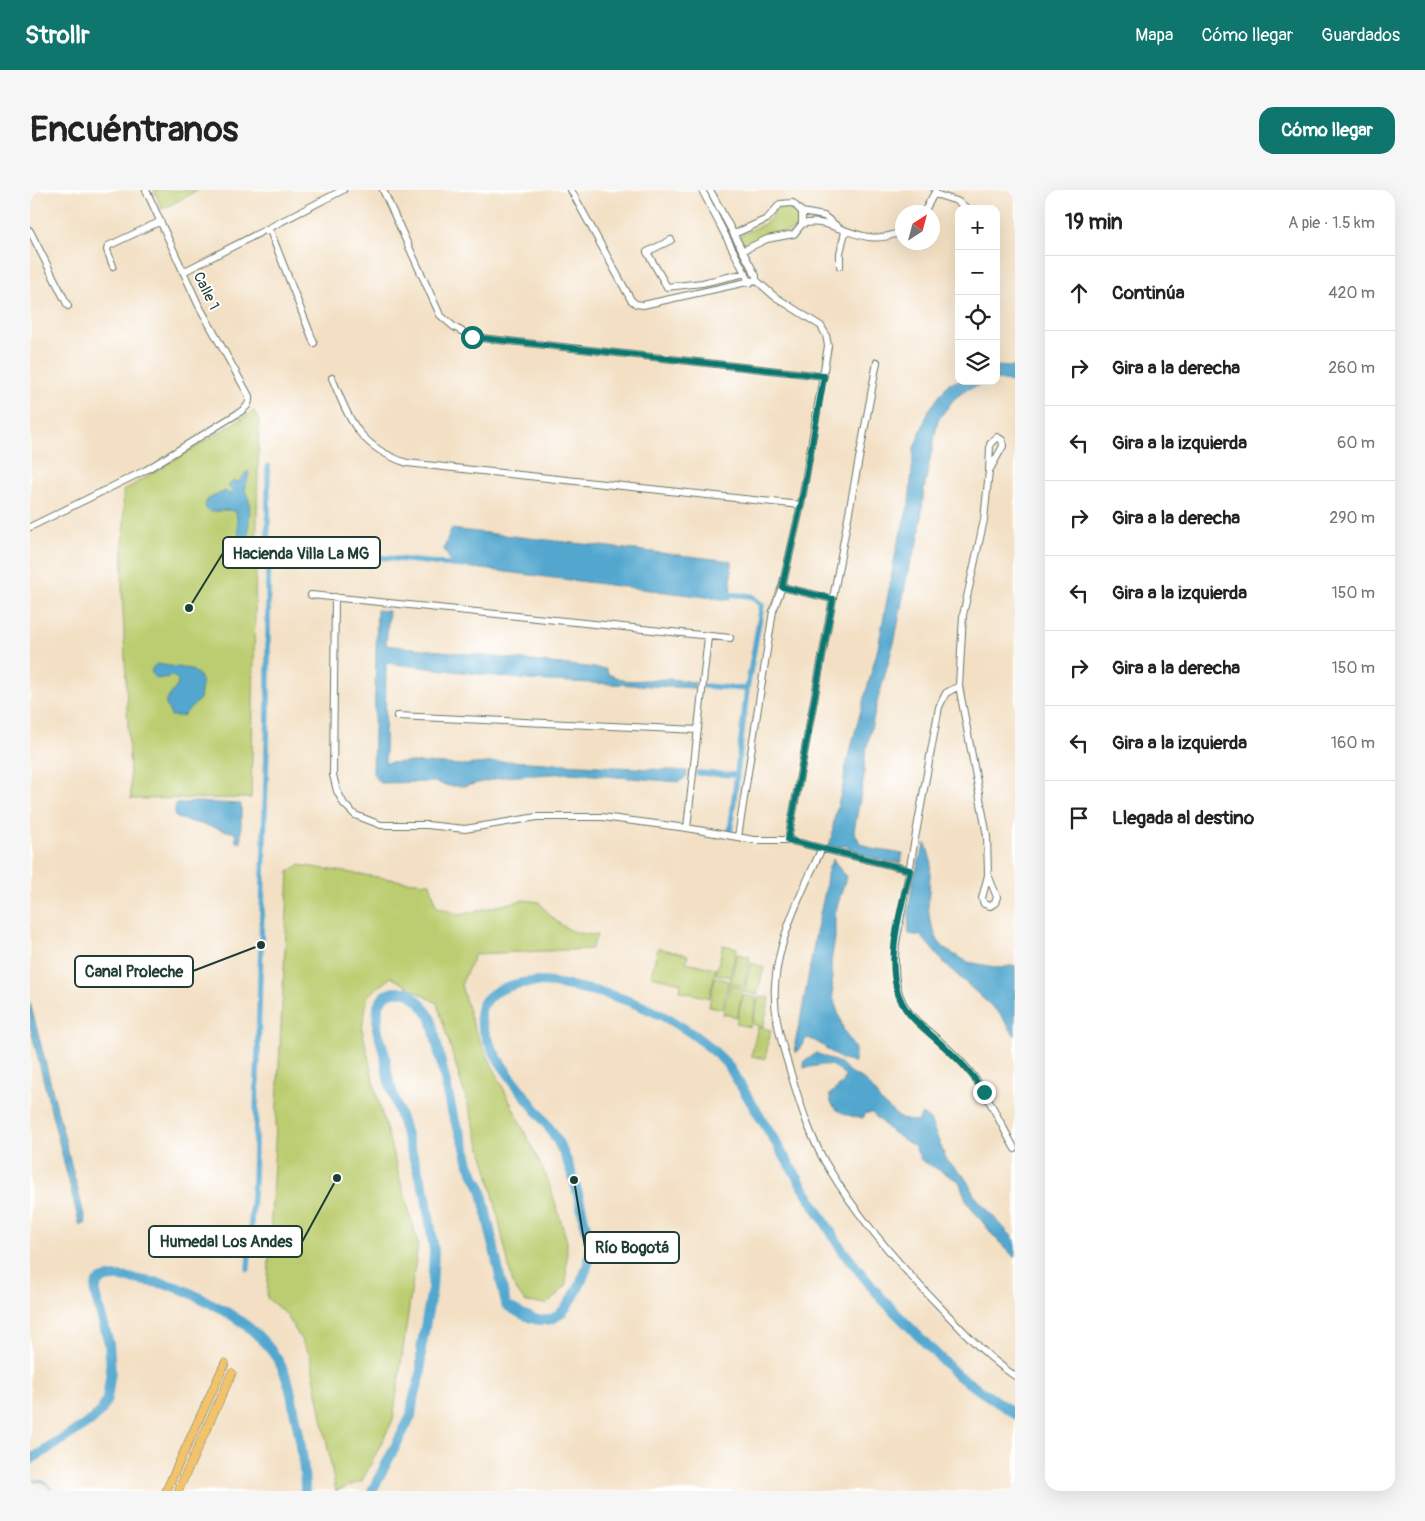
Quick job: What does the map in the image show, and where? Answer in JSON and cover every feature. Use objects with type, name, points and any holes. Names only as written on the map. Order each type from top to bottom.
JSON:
[{"type":"main road","points":[[166,1491],[225,1363]]},
{"type":"main road","points":[[178,1491],[232,1373]]},
{"type":"street","name":"Calle 1","points":[[30,526],[146,470],[240,412],[247,407],[250,400],[198,304],[146,190]]},
{"type":"street","points":[[183,272],[343,190]]},
{"type":"street","points":[[383,190],[440,315],[454,327],[472,337],[824,376]]},
{"type":"street","points":[[571,190],[631,300],[636,304],[643,305],[714,288],[753,282]]},
{"type":"street","points":[[702,190],[746,273],[753,282],[821,326],[826,335],[828,346],[801,505],[782,587],[773,611],[738,838]]},
{"type":"street","points":[[710,190],[756,276],[753,282]]},
{"type":"street","points":[[928,205],[935,192],[962,205]]},
{"type":"street","points":[[734,234],[767,219],[780,204],[793,203],[802,212],[824,216],[845,232]]},
{"type":"street","points":[[742,251],[768,239],[794,234],[802,224],[802,212]]},
{"type":"street","points":[[114,266],[107,250],[108,246],[159,222]]},
{"type":"street","points":[[802,224],[822,223],[845,232],[874,238],[886,237],[895,233]]},
{"type":"street","points":[[269,228],[314,342]]},
{"type":"street","points":[[30,232],[68,306]]},
{"type":"street","points":[[840,266],[840,253],[845,232]]},
{"type":"street","points":[[671,240],[647,252],[667,287],[702,283],[746,273]]},
{"type":"street","points":[[788,840],[878,362]]},
{"type":"street","points":[[332,378],[351,422],[360,436],[387,456],[407,463],[801,505]]},
{"type":"street","points":[[988,875],[987,836],[959,686],[963,615],[984,520],[990,444],[997,437],[1002,440],[1003,446],[989,471]]},
{"type":"street","points":[[782,587],[833,599]]},
{"type":"street","points":[[310,595],[730,638]]},
{"type":"street","points":[[335,597],[333,775],[337,791],[344,804],[355,815],[381,825],[427,825],[464,829],[480,828],[537,817],[602,817],[688,828],[738,838],[788,840],[803,843],[820,850],[910,870]]},
{"type":"street","points":[[688,828],[708,637]]},
{"type":"street","points":[[959,686],[946,693],[939,707],[893,968],[898,994],[903,1005],[914,1020],[948,1047],[973,1074],[1015,1148]]},
{"type":"street","points":[[397,716],[698,730]]},
{"type":"street","points":[[820,850],[787,932],[780,955],[775,986],[780,1040],[809,1127],[830,1171],[865,1222],[899,1263],[995,1363],[1015,1376]]},
{"type":"green space","points":[[154,190],[199,190],[162,209]]},
{"type":"green space","points":[[786,206],[797,211],[800,221],[799,225],[791,231],[768,236],[745,247],[739,236],[766,223],[779,208]]},
{"type":"green space","points":[[254,411],[259,421],[251,798],[131,799],[122,587],[123,491]]},
{"type":"green space","points":[[299,865],[403,881],[430,883],[436,906],[459,915],[524,900],[539,902],[557,922],[570,930],[597,935],[591,949],[475,954],[461,985],[474,1028],[548,1180],[567,1241],[566,1286],[547,1304],[525,1302],[513,1285],[488,1172],[437,1003],[391,977],[368,995],[362,1029],[376,1092],[418,1244],[393,1420],[362,1481],[336,1491],[310,1355],[286,1314],[267,1298],[289,871]]},
{"type":"green space","points":[[723,945],[737,948],[730,977],[716,974]]},
{"type":"green space","points":[[658,948],[688,955],[686,962],[716,969],[709,998],[680,991],[681,983],[651,976]]},
{"type":"green space","points":[[737,954],[750,957],[744,986],[730,983]]},
{"type":"green space","points":[[751,963],[764,967],[757,995],[744,992]]},
{"type":"green space","points":[[715,977],[729,981],[722,1009],[709,1006]]},
{"type":"green space","points":[[730,985],[743,988],[737,1017],[723,1014]]},
{"type":"green space","points":[[743,995],[757,998],[750,1027],[736,1024]]},
{"type":"green space","points":[[759,996],[770,998],[763,1027],[752,1024]]},
{"type":"green space","points":[[758,1027],[771,1030],[765,1059],[751,1056]]},
{"type":"water","points":[[1000,366],[1015,367],[1015,382],[1000,380]]},
{"type":"water","points":[[955,382],[955,385],[979,385],[966,390],[954,399],[938,420],[924,489],[919,539],[909,566],[895,639],[865,755],[864,777],[854,831],[860,843],[873,849],[903,854],[900,863],[864,855],[844,845],[838,850],[828,847],[832,837],[845,769],[878,648],[897,546],[909,504],[914,448],[929,410],[949,383]]},
{"type":"water","points":[[247,471],[249,473],[245,490],[250,503],[247,557],[241,554],[236,512],[229,510],[211,512],[206,509],[205,504],[208,499],[225,491],[231,495],[232,491],[228,486],[234,481],[239,482]]},
{"type":"water","points":[[451,529],[732,561],[730,600],[458,566],[450,560],[444,549]]},
{"type":"water","points":[[377,610],[389,611],[386,645],[606,669],[608,674],[625,681],[670,679],[695,682],[694,688],[529,680],[386,663],[385,763],[408,762],[463,765],[511,761],[687,771],[687,776],[679,782],[569,773],[503,777],[466,786],[449,786],[434,782],[380,783],[373,773]]},
{"type":"water","points":[[157,664],[190,669],[199,675],[202,684],[200,699],[183,716],[171,716],[165,702],[177,686],[178,680],[173,676],[157,679],[151,672]]},
{"type":"water","points":[[195,802],[241,804],[241,842],[236,842],[235,833],[177,818],[174,815],[176,804]]},
{"type":"water","points":[[926,843],[931,861],[928,906],[930,921],[938,941],[946,950],[968,962],[1000,968],[1015,965],[1015,1036],[999,1013],[945,964],[921,936],[909,934],[908,923],[912,888]]},
{"type":"water","points":[[833,859],[846,877],[835,914],[835,938],[831,962],[833,997],[844,1031],[855,1049],[855,1062],[836,1056],[814,1040],[807,1038],[796,1053],[795,1043],[827,874]]},
{"type":"water","points":[[30,1002],[86,1223],[80,1226],[30,1026]]},
{"type":"water","points":[[816,1053],[842,1064],[851,1074],[860,1077],[874,1090],[880,1101],[901,1119],[918,1122],[922,1114],[930,1120],[947,1161],[965,1177],[974,1195],[1015,1240],[1015,1258],[996,1239],[967,1202],[959,1181],[921,1160],[915,1147],[889,1130],[872,1113],[866,1113],[863,1118],[857,1117],[840,1112],[832,1105],[830,1094],[843,1083],[845,1076],[831,1065],[804,1068],[804,1062]]},
{"type":"waterway","points":[[248,1269],[254,1179],[268,712],[268,466]]},
{"type":"waterway","points":[[320,551],[464,566]]},
{"type":"waterway","points":[[725,594],[751,596],[762,605],[747,689],[730,833]]},
{"type":"waterway","points":[[704,686],[747,689]]},
{"type":"waterway","points":[[698,773],[736,775]]},
{"type":"waterway","points":[[372,1491],[411,1416],[413,1400],[421,1374],[421,1349],[432,1289],[434,1251],[426,1197],[388,1078],[385,1055],[377,1029],[378,1006],[385,995],[394,992],[408,992],[419,1002],[431,1018],[453,1115],[464,1143],[469,1164],[481,1188],[506,1305],[535,1319],[549,1320],[556,1317],[568,1305],[586,1271],[590,1246],[573,1176],[565,1155],[554,1135],[493,1051],[481,1021],[481,1011],[484,1003],[490,996],[517,984],[541,982],[600,992],[641,1006],[679,1025],[697,1037],[728,1065],[842,1250],[882,1299],[957,1375],[1015,1414]]},
{"type":"waterway","points":[[30,1460],[91,1421],[102,1410],[107,1399],[111,1371],[109,1343],[95,1294],[97,1282],[117,1277],[161,1283],[189,1292],[222,1309],[246,1325],[267,1345],[283,1369],[289,1387],[298,1428],[305,1491]]},
{"type":"waterway","points":[[30,1482],[43,1482],[52,1491]]},
{"type":"place","name":"Hacienda Villa La MG","points":[[189,608]]},
{"type":"place","name":"Canal Proleche","points":[[261,945]]},
{"type":"place","name":"Humedal Los Andes","points":[[337,1178]]},
{"type":"place","name":"Río Bogotá","points":[[574,1180]]},
{"type":"route","points":[[472,337],[824,376],[801,505],[782,587],[833,599],[788,840],[803,843],[820,850],[910,870],[904,894],[893,968],[898,994],[903,1005],[914,1020],[948,1047],[973,1074],[984,1092]]}]
